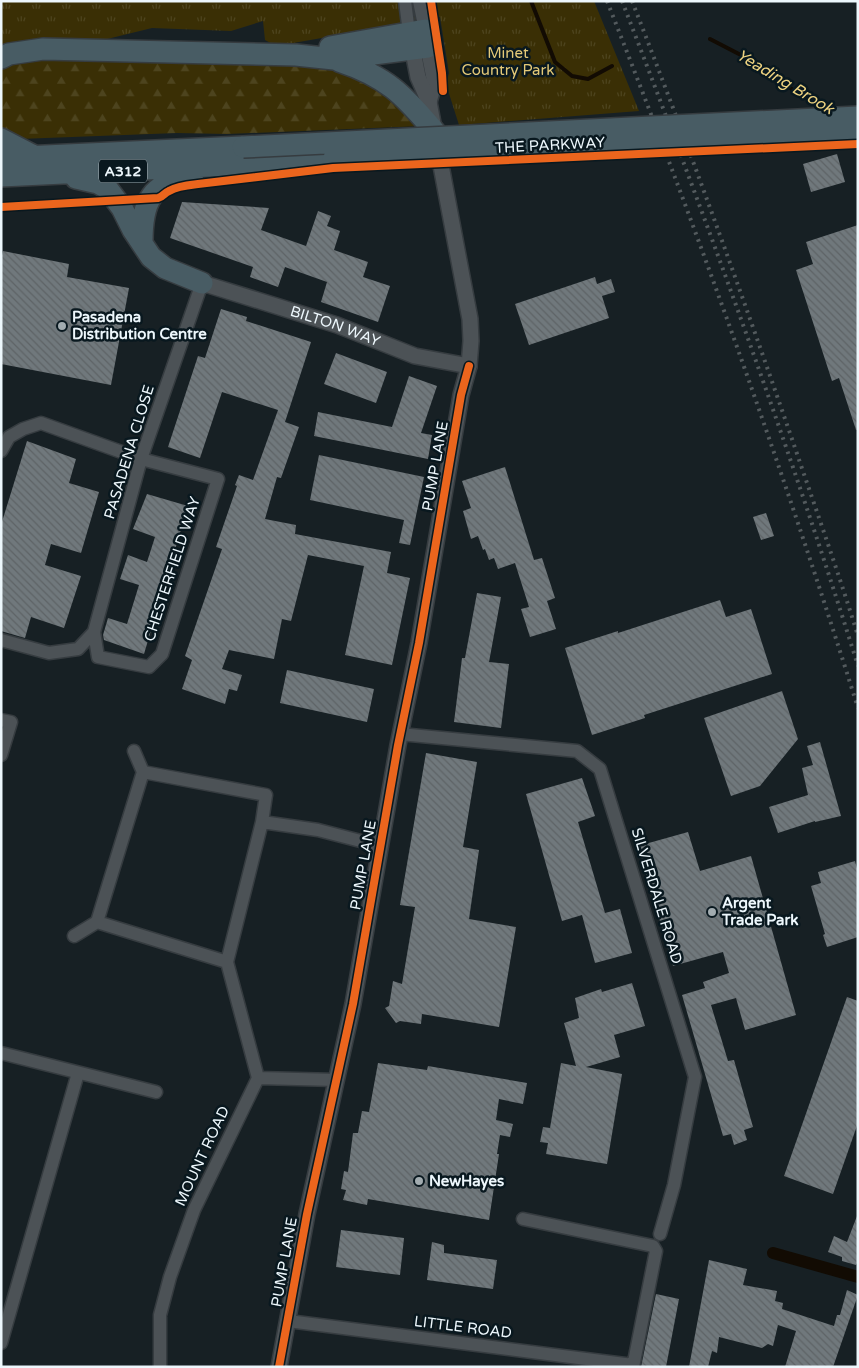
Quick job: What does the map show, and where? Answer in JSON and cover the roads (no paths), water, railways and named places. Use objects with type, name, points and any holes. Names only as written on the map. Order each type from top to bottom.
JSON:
[{"type":"highway","points":[[296,55],[419,40]]},
{"type":"highway","points":[[334,59],[419,40]]},
{"type":"highway","points":[[1,58],[9,54],[43,48],[296,55],[334,59],[378,77],[392,86],[405,97],[435,132]]},
{"type":"highway","name":"THE PARKWAY","points":[[1,176],[54,174],[238,159],[858,117]]},
{"type":"highway","name":"THE PARKWAY","points":[[1,158],[34,156],[238,159],[858,135]]},
{"type":"highway","points":[[1,139],[34,156]]},
{"type":"highway","points":[[142,242],[145,208],[149,199],[158,189],[187,176],[238,159]]},
{"type":"highway","points":[[54,174],[98,183],[107,188],[122,208],[133,230],[152,257],[165,268],[202,283]]},
{"type":"street","points":[[405,1],[419,40]]},
{"type":"street","points":[[419,1],[419,40]]},
{"type":"street","name":"PUMP LANE","points":[[279,1367],[307,1214],[353,1004],[400,734],[419,643],[461,396],[469,366],[470,319],[429,102],[434,84],[419,40]]},
{"type":"street","name":"BILTON WAY","points":[[202,283],[337,325],[415,356],[469,366]]},
{"type":"street","name":"PASADENA CLOSE","points":[[94,632],[141,459],[202,283]]},
{"type":"street","points":[[1,451],[9,437],[23,429],[40,423],[141,459]]},
{"type":"street","name":"CHESTERFIELD WAY","points":[[94,632],[98,657],[149,667],[162,654],[218,479],[141,459]]},
{"type":"street","points":[[1,640],[49,653],[78,649],[94,632]]},
{"type":"street","points":[[1,720],[10,722],[1,755]]},
{"type":"street","name":"SILVERDALE ROAD","points":[[400,734],[577,751],[600,769],[695,1077],[674,1185],[660,1234]]},
{"type":"street","points":[[74,936],[97,922],[143,772],[134,751]]},
{"type":"street","points":[[143,772],[266,795],[262,822],[227,962],[258,1078],[337,1080]]},
{"type":"street","points":[[262,822],[318,830],[380,846]]},
{"type":"street","points":[[97,922],[227,962]]},
{"type":"street","points":[[1,1053],[156,1092]]},
{"type":"street","points":[[1,1343],[78,1073]]},
{"type":"street","name":"MOUNT ROAD","points":[[160,1367],[160,1315],[170,1277],[194,1210],[258,1078]]},
{"type":"street","points":[[523,1219],[654,1246],[656,1251],[633,1366]]},
{"type":"street","name":"LITTLE ROAD","points":[[288,1321],[633,1366]]},
{"type":"waterway","name":"Yeading Brook","points":[[531,1],[555,62],[572,76],[588,79],[612,66]]},
{"type":"waterway","name":"Yeading Brook","points":[[710,39],[766,68],[793,90],[831,110]]},
{"type":"waterway","points":[[773,1253],[858,1277]]},
{"type":"railway","points":[[607,1],[739,352],[800,529],[858,708]]},
{"type":"railway","points":[[622,1],[746,332],[804,499],[858,666]]},
{"type":"railway","points":[[632,1],[735,276],[858,636]]},
{"type":"place","name":"Pasadena Distribution Centre","points":[[62,326]]},
{"type":"place","name":"Argent Trade Park","points":[[712,912]]},
{"type":"place","name":"NewHayes","points":[[419,1181]]},
{"type":"park label","name":"Minet Country Park","points":[[508,62]]}]
